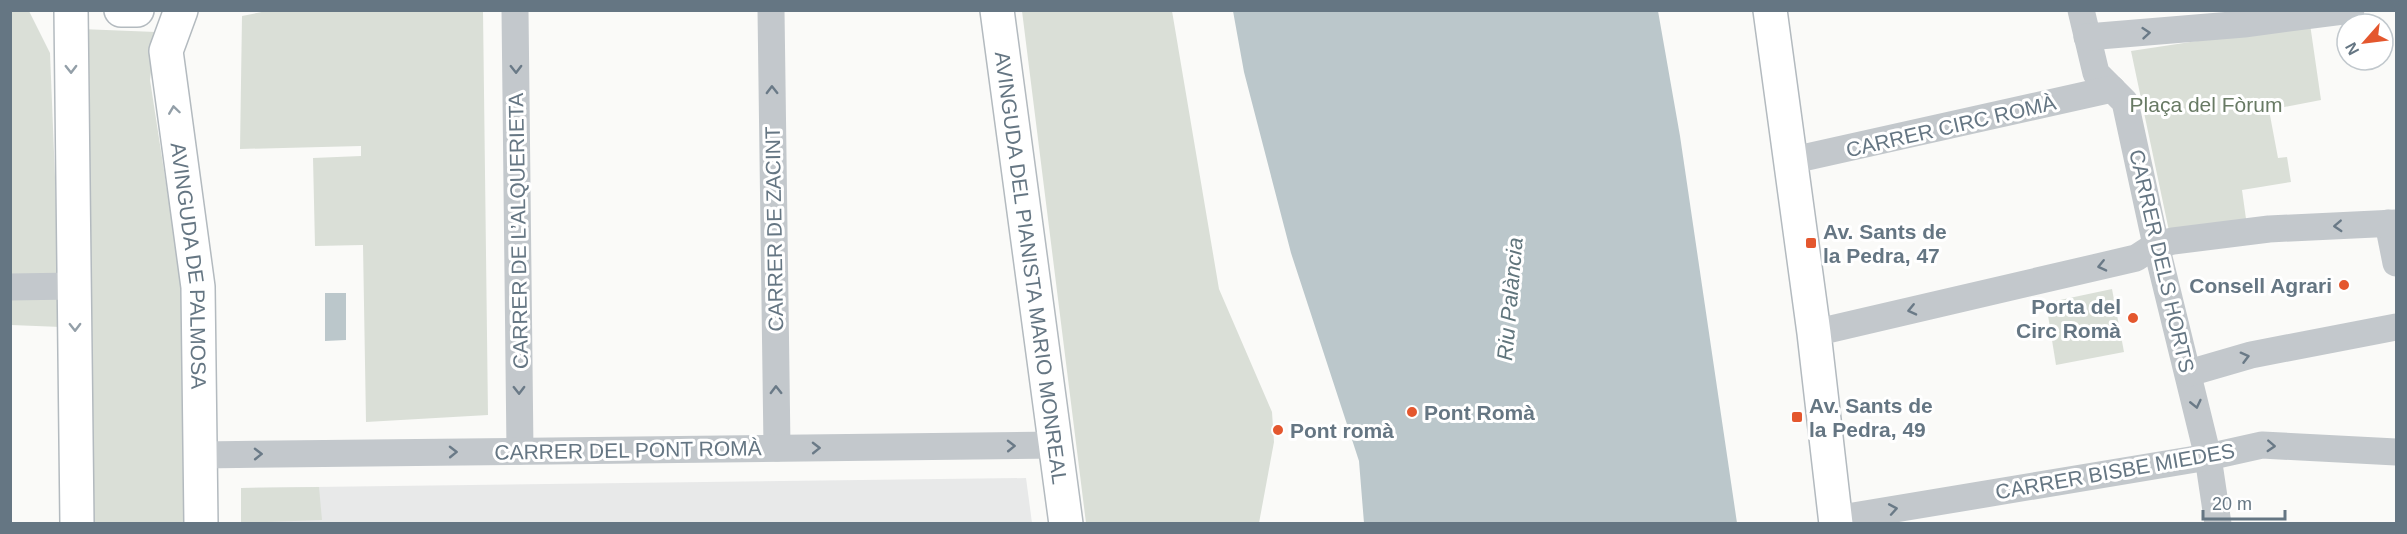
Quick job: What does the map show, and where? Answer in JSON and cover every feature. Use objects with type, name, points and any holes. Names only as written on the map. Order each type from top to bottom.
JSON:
[{"type":"street","points":[[70,10],[77,524]]},
{"type":"street","points":[[121,10],[137,10]]},
{"type":"street","name":"AVINGUDA DE PALMOSA","points":[[181,10],[166,51],[198,287],[201,524]]},
{"type":"street","name":"CARRER DE L’ALQUERIETA","points":[[515,10],[520,451]]},
{"type":"street","name":"CARRER DE ZACINT","points":[[771,10],[777,448]]},
{"type":"street","name":"AVINGUDA DEL PIANISTA MARIO MONREAL","points":[[997,10],[1066,524]]},
{"type":"street","points":[[1770,10],[1814,333],[1836,521]]},
{"type":"street","name":"CARRER DELS HORTS","points":[[2081,10],[2096,73],[2125,102],[2156,245],[2208,457],[2218,524]]},
{"type":"street","points":[[2087,37],[2243,17],[2350,10]]},
{"type":"street","name":"CARRER CIRC ROMÀ","points":[[1789,161],[2112,89]]},
{"type":"street","points":[[1814,333],[2136,258],[2156,245],[2173,241],[2269,229],[2392,223],[2397,263]]},
{"type":"street","points":[[10,287],[74,286]]},
{"type":"street","points":[[2189,373],[2251,355],[2397,327]]},
{"type":"street","name":"CARRER DEL PONT ROMÀ","points":[[200,455],[1056,445]]},
{"type":"street","name":"CARRER BISBE MIEDES","points":[[1836,521],[2208,457],[2262,445],[2397,452]]},
{"type":"shaded area","points":[[1026,478],[1032,523],[241,524],[241,488]]},
{"type":"green space","points":[[272,10],[483,11],[488,415],[366,422],[363,245],[315,246],[313,158],[361,156],[361,146],[240,149],[242,16]]},
{"type":"green space","points":[[11,11],[29,11],[50,53],[61,327],[11,325]]},
{"type":"green space","points":[[1022,11],[1172,11],[1219,289],[1272,412],[1274,442],[1259,523],[1086,523]]},
{"type":"green space","name":"Plaça del Fòrum","points":[[2310,24],[2321,100],[2269,110],[2278,158],[2287,157],[2291,182],[2242,190],[2247,226],[2169,231],[2131,51]]},
{"type":"green space","points":[[81,29],[156,32],[150,80],[186,313],[189,523],[92,523]]},
{"type":"green space","points":[[2112,289],[2124,352],[2056,365],[2046,303]]},
{"type":"green space","points":[[319,487],[322,520],[241,523],[241,488]]},
{"type":"water","name":"Riu Palància","points":[[1233,11],[1658,11],[1680,136],[1737,523],[1364,523],[1359,461],[1291,253],[1244,72]]},
{"type":"water","points":[[325,293],[346,293],[346,340],[325,341]]},
{"type":"place","name":"Av. Sants de la Pedra, 47","points":[[1811,243]]},
{"type":"place","name":"Consell Agrari","points":[[2344,285]]},
{"type":"place","name":"Porta del Circ Romà","points":[[2133,318]]},
{"type":"place","name":"Pont Romà","points":[[1412,412]]},
{"type":"place","name":"Av. Sants de la Pedra, 49","points":[[1797,417]]},
{"type":"place","name":"Pont romà","points":[[1278,430]]}]
